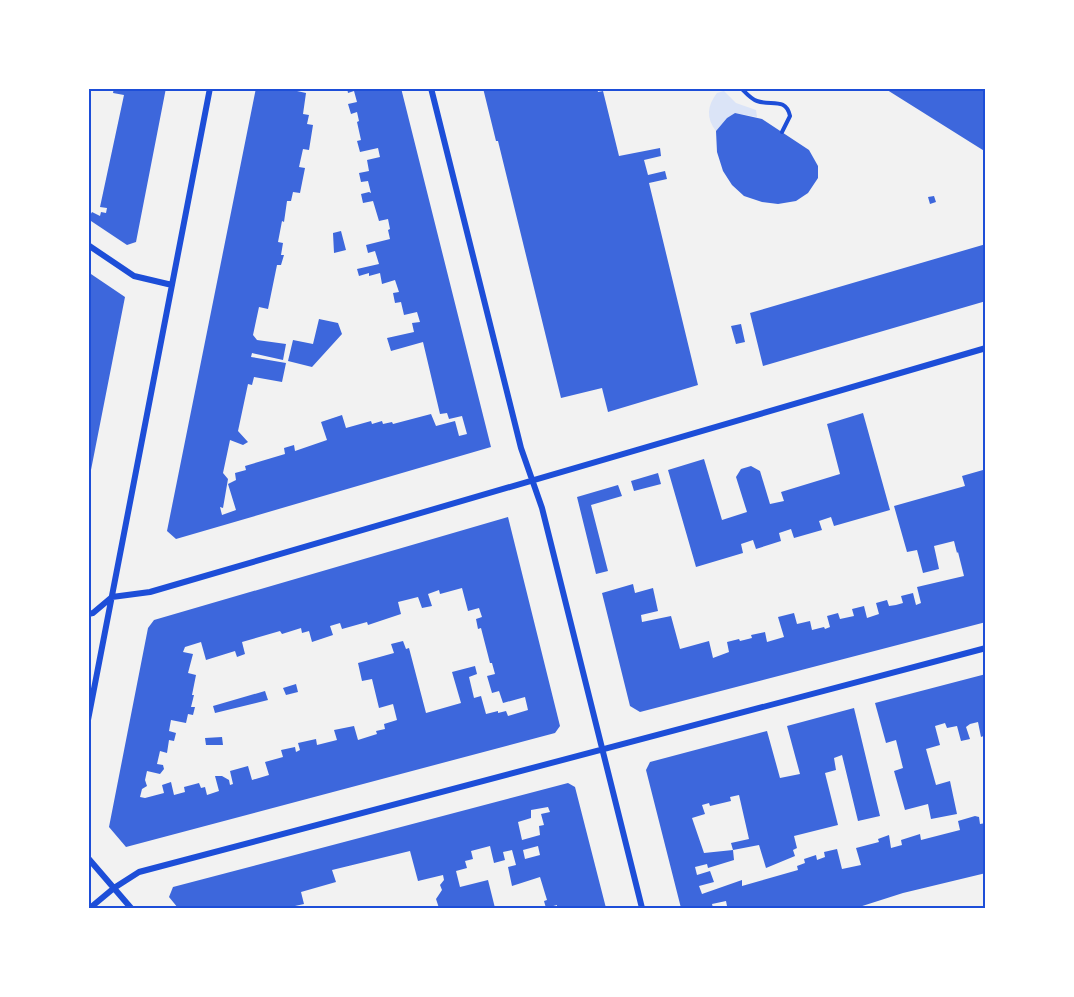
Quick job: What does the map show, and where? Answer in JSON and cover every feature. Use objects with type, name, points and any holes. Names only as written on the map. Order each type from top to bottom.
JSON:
[{"type":"street","points":[[88,720],[210,88]]},
{"type":"street","points":[[431,88],[520,448],[543,508],[642,909]]},
{"type":"street","points":[[88,245],[134,276],[172,285]]},
{"type":"street","points":[[88,614],[111,597],[150,591],[986,348]]},
{"type":"street","points":[[90,909],[114,888],[139,872],[986,648]]},
{"type":"street","points":[[88,858],[131,909]]},
{"type":"path","points":[[741,88],[756,101],[782,104],[789,108],[790,116],[782,132]]},
{"type":"shaded area","points":[[724,91],[736,103],[756,110],[757,117],[735,113],[727,118],[716,131],[709,117],[710,107],[717,93]]},
{"type":"building","points":[[114,88],[166,88],[136,242],[127,245],[88,219],[92,212],[100,216],[101,212],[106,213],[107,208],[100,207],[124,95],[113,93]]},
{"type":"building","points":[[256,88],[297,88],[297,91],[306,93],[303,114],[309,115],[307,124],[313,125],[309,150],[303,149],[299,167],[305,168],[300,193],[293,192],[291,201],[287,201],[284,222],[282,221],[278,242],[283,243],[281,255],[284,255],[281,265],[277,265],[268,309],[259,307],[253,335],[257,340],[286,344],[283,360],[252,353],[251,357],[286,363],[282,382],[254,377],[252,385],[248,384],[238,431],[248,442],[243,445],[230,440],[223,473],[228,479],[223,508],[220,507],[222,515],[236,510],[228,484],[236,480],[235,473],[246,470],[245,466],[285,454],[284,448],[294,445],[295,451],[327,440],[321,422],[342,415],[346,428],[371,421],[372,424],[382,421],[383,424],[392,422],[393,424],[431,414],[436,426],[455,421],[459,436],[467,434],[462,416],[449,419],[447,413],[440,414],[423,342],[391,351],[387,338],[414,332],[412,323],[420,322],[417,312],[404,315],[401,302],[395,303],[393,293],[399,292],[395,280],[382,284],[380,273],[359,276],[357,269],[379,264],[375,251],[368,253],[366,245],[390,239],[388,230],[390,229],[388,219],[379,221],[373,201],[363,203],[361,194],[371,193],[368,181],[361,182],[359,173],[369,171],[367,160],[380,157],[378,148],[360,152],[357,141],[361,140],[357,112],[351,114],[348,104],[357,102],[354,91],[348,93],[347,88],[401,88],[491,447],[176,539],[167,531]]},
{"type":"building","points":[[483,88],[597,88],[598,92],[603,91],[619,156],[660,148],[661,156],[644,160],[648,175],[665,171],[667,179],[649,183],[698,385],[608,412],[602,388],[561,398]]},
{"type":"building","points":[[884,88],[986,88],[986,152],[970,142]]},
{"type":"building","points":[[735,113],[762,119],[809,150],[818,166],[818,178],[808,193],[796,201],[778,204],[744,196],[732,185],[723,171],[717,152],[716,131],[727,118]]},
{"type":"building","points":[[934,196],[936,202],[930,204],[928,197]]},
{"type":"building","points":[[341,231],[346,250],[334,253],[333,233]]},
{"type":"building","points":[[986,244],[986,301],[763,366],[750,313]]},
{"type":"building","points":[[88,272],[125,297],[90,475],[88,338],[91,325],[88,325]]},
{"type":"building","points":[[319,319],[338,323],[342,334],[312,367],[288,361],[293,340],[313,344]]},
{"type":"building","points":[[741,324],[745,342],[736,344],[731,326]]},
{"type":"building","points":[[863,413],[890,510],[834,526],[831,517],[819,521],[822,530],[794,538],[791,529],[779,533],[781,541],[756,549],[753,540],[741,544],[743,553],[696,567],[668,470],[704,459],[722,520],[747,512],[736,477],[741,469],[751,466],[760,471],[770,504],[784,501],[781,492],[840,474],[827,424]]},
{"type":"building","points":[[983,470],[986,478],[986,622],[640,712],[630,706],[602,593],[633,584],[635,593],[653,588],[658,611],[641,615],[642,622],[671,616],[680,649],[709,641],[713,658],[729,652],[727,642],[752,638],[751,635],[765,632],[767,642],[784,637],[778,617],[794,613],[797,624],[810,621],[812,630],[824,627],[825,629],[830,627],[827,616],[838,613],[840,619],[854,616],[852,609],[864,606],[867,618],[879,614],[876,603],[887,600],[889,606],[896,605],[903,603],[901,596],[913,593],[916,605],[921,603],[917,587],[964,576],[954,541],[934,546],[939,569],[923,573],[917,550],[907,552],[894,506],[965,486],[962,476]]},
{"type":"building","points":[[658,473],[661,484],[634,491],[631,481]]},
{"type":"building","points":[[618,485],[622,496],[591,505],[608,571],[596,574],[577,497]]},
{"type":"building","points":[[508,517],[560,726],[555,733],[126,847],[109,827],[148,628],[154,620]],"holes":[[[462,588],[468,611],[479,608],[482,617],[476,619],[495,674],[487,676],[492,693],[499,691],[503,703],[525,697],[528,710],[508,716],[506,711],[486,714],[481,696],[474,698],[469,677],[477,674],[475,666],[452,672],[461,703],[426,713],[409,648],[406,649],[403,641],[391,644],[394,653],[358,663],[362,681],[372,679],[379,708],[393,704],[397,720],[384,724],[385,729],[376,731],[377,734],[358,740],[354,726],[334,730],[337,740],[317,745],[316,739],[298,743],[300,750],[296,752],[295,747],[281,750],[283,757],[265,762],[269,775],[252,780],[248,766],[230,771],[233,784],[230,785],[229,780],[222,776],[215,776],[219,791],[207,795],[205,787],[201,788],[199,783],[184,787],[185,792],[174,795],[171,782],[162,785],[164,793],[145,798],[140,797],[142,789],[147,786],[145,780],[147,771],[160,774],[164,769],[163,765],[157,764],[160,751],[167,753],[169,740],[174,741],[176,733],[169,731],[171,720],[186,723],[188,714],[193,715],[195,707],[191,707],[196,675],[188,673],[193,654],[183,652],[185,647],[201,642],[206,660],[235,651],[237,657],[245,654],[242,642],[280,631],[282,634],[301,628],[302,633],[309,631],[312,642],[333,635],[330,626],[340,623],[342,629],[367,622],[368,625],[401,614],[398,602],[418,597],[422,608],[432,606],[428,594],[439,590],[440,594]]]},
{"type":"building","points":[[986,674],[986,735],[981,737],[978,722],[966,727],[970,739],[961,741],[957,726],[947,728],[945,723],[935,726],[940,745],[926,749],[936,785],[950,781],[957,814],[931,819],[928,804],[905,810],[894,771],[903,768],[896,740],[886,743],[875,703]]},
{"type":"building","points":[[296,684],[298,692],[286,695],[283,688]]},
{"type":"building","points":[[265,691],[268,700],[215,713],[213,706]]},
{"type":"building","points":[[854,708],[880,816],[858,821],[842,755],[834,758],[836,770],[825,773],[838,825],[794,836],[797,848],[793,850],[795,856],[766,868],[759,845],[733,850],[734,860],[708,868],[707,864],[695,867],[697,875],[710,871],[714,882],[699,886],[702,894],[742,880],[742,886],[798,870],[797,866],[805,863],[804,859],[816,855],[817,860],[825,857],[824,852],[837,849],[842,869],[861,865],[856,848],[879,842],[878,839],[889,835],[891,848],[902,845],[901,840],[920,834],[921,840],[960,830],[958,821],[975,816],[979,817],[980,824],[986,823],[986,873],[903,893],[856,908],[721,908],[727,906],[726,901],[712,904],[713,908],[681,908],[646,770],[650,762],[767,731],[780,778],[800,774],[787,726]],"holes":[[[739,795],[749,839],[731,843],[733,850],[704,853],[692,818],[705,814],[702,805],[709,803],[710,806],[731,801],[730,797]]]},
{"type":"building","points":[[222,737],[223,745],[206,745],[205,738]]},
{"type":"building","points":[[568,783],[575,787],[606,908],[557,908],[557,905],[546,908],[544,901],[547,900],[540,877],[512,886],[508,867],[516,865],[512,850],[503,852],[505,860],[494,863],[490,846],[471,851],[473,859],[465,861],[467,868],[456,871],[460,887],[488,880],[495,908],[439,908],[436,899],[442,890],[440,885],[444,880],[443,875],[418,881],[410,851],[332,870],[336,882],[301,892],[304,904],[286,908],[178,908],[169,897],[173,887]],"holes":[[[548,807],[550,812],[541,814],[544,825],[539,826],[540,835],[522,840],[518,822],[531,818],[531,810]],[[538,846],[540,855],[525,859],[523,850]]]}]
